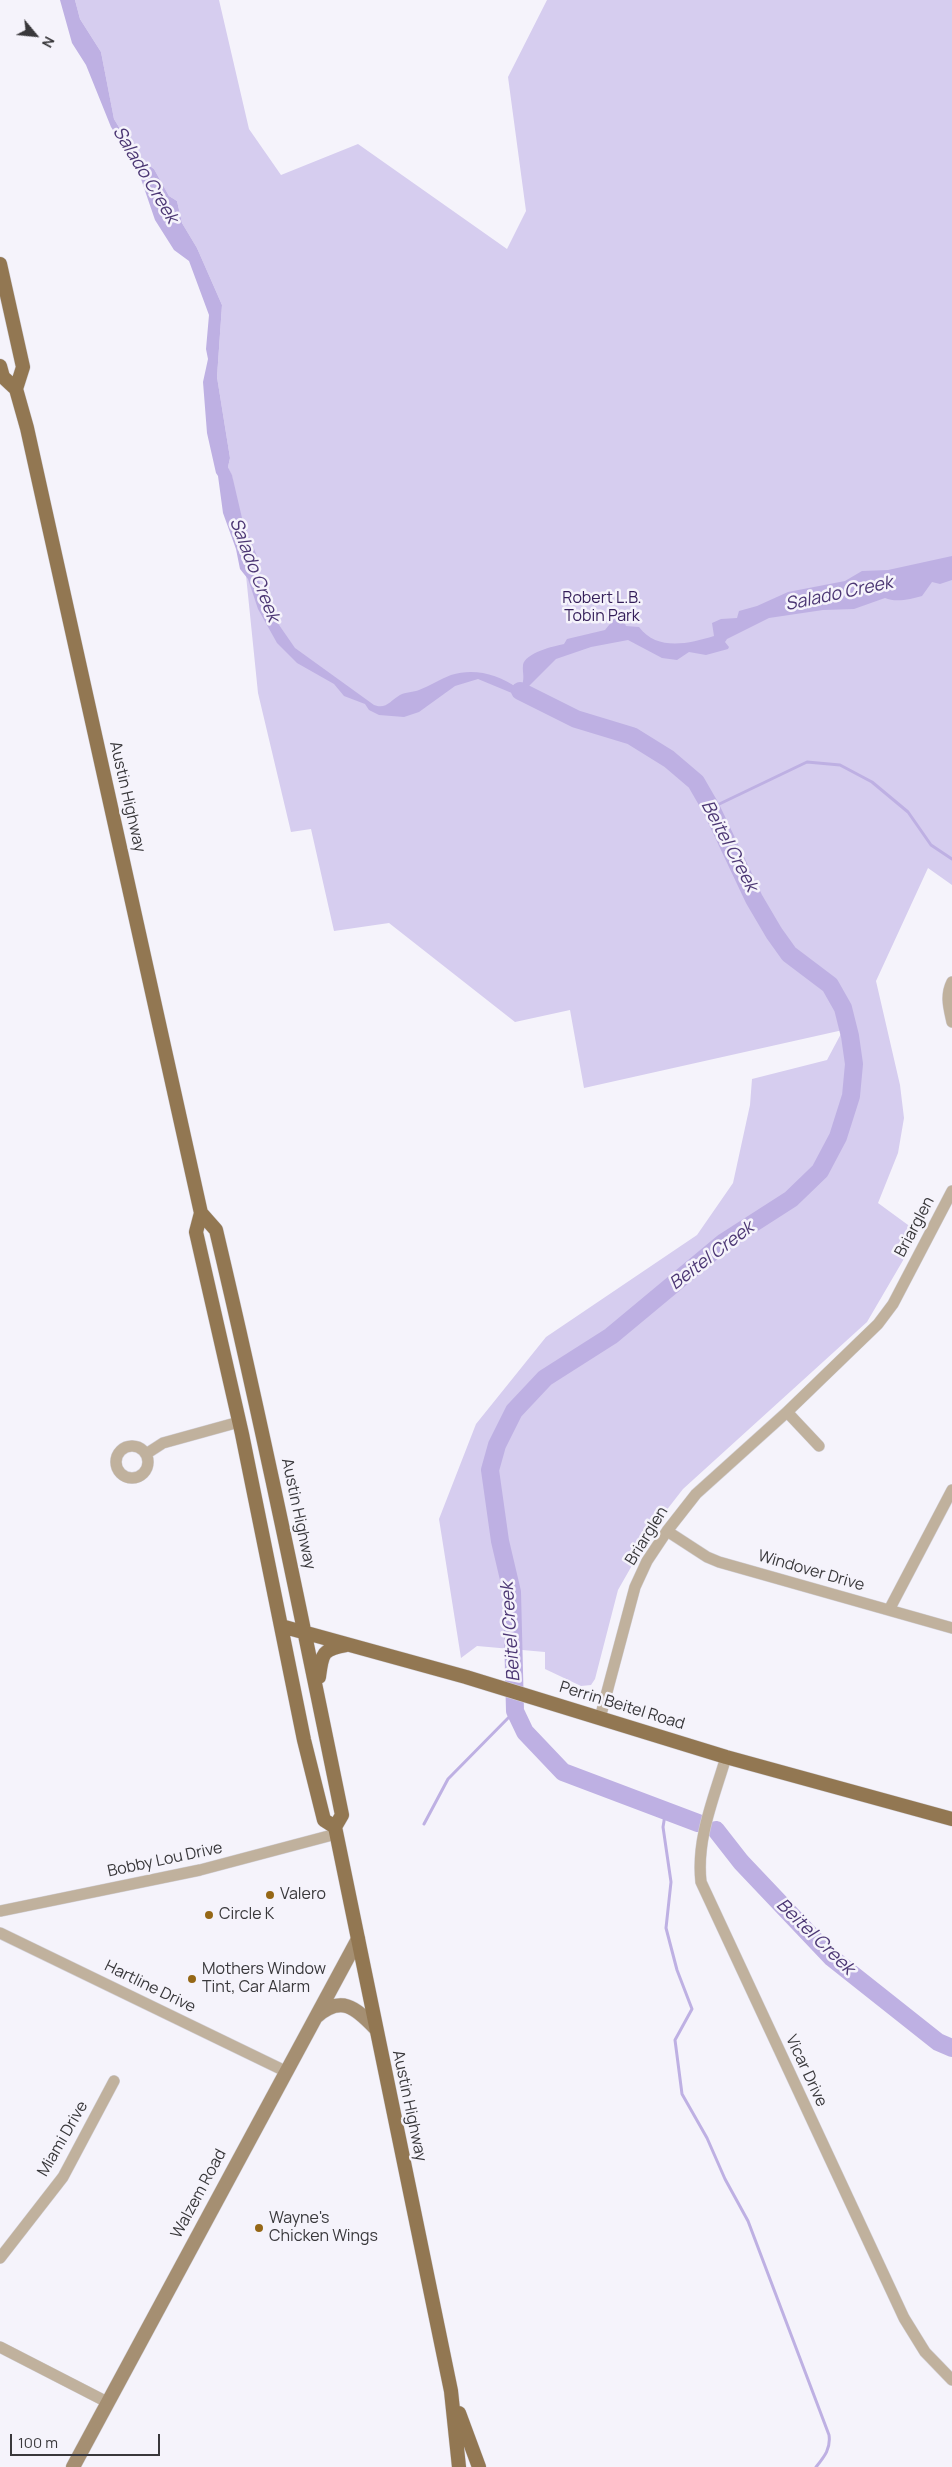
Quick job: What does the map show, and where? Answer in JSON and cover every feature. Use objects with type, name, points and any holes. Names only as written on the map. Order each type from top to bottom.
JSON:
[{"type":"main road","points":[[0,264],[24,368],[16,389]]},
{"type":"main road","name":"Austin Highway","points":[[0,366],[3,377],[16,389],[30,438],[201,1214],[196,1232],[239,1422],[304,1740],[324,1820],[335,1830],[358,1939],[374,2028],[451,2391],[459,2467]]},
{"type":"main road","name":"Austin Highway","points":[[201,1214],[216,1230],[254,1388],[306,1632],[342,1815],[335,1830]]},
{"type":"main road","name":"Perrin Beitel Road","points":[[281,1626],[552,1702],[726,1757],[952,1818]]},
{"type":"main road","points":[[318,1694],[321,1659],[324,1652],[332,1647],[349,1644]]},
{"type":"main road","name":"Walzem Road","points":[[73,2467],[313,2019],[358,1939]]},
{"type":"main road","points":[[313,2019],[330,2007],[345,2005],[356,2009],[374,2028]]},
{"type":"main road","name":"Austin Highway","points":[[451,2391],[479,2467]]},
{"type":"street","points":[[952,982],[948,990],[952,1022]]},
{"type":"street","name":"Briarglen","points":[[600,1718],[635,1587],[647,1561],[667,1531],[696,1494],[787,1412],[878,1324],[893,1304],[952,1191]]},
{"type":"street","points":[[787,1412],[819,1446]]},
{"type":"street","points":[[146,1454],[163,1443],[239,1422]]},
{"type":"street","points":[[889,1610],[952,1490]]},
{"type":"street","name":"Windover Drive","points":[[667,1531],[707,1557],[719,1562],[952,1628]]},
{"type":"street","name":"Vicar Drive","points":[[726,1757],[702,1834],[699,1866],[701,1882],[904,2318],[925,2352],[952,2380]]},
{"type":"street","name":"Bobby Lou Drive","points":[[0,1911],[200,1870],[335,1830]]},
{"type":"street","name":"Hartline Drive","points":[[0,1933],[286,2071]]},
{"type":"street","name":"Miami Drive","points":[[0,2258],[63,2177],[114,2081]]},
{"type":"street","points":[[0,2347],[108,2402]]},
{"type":"green space","name":"Robert L.B. Tobin Park","points":[[75,0],[219,0],[249,129],[281,175],[358,144],[507,249],[526,211],[508,77],[547,0],[952,0],[952,885],[928,868],[876,981],[900,1085],[904,1118],[898,1153],[878,1203],[919,1233],[867,1322],[683,1489],[655,1525],[618,1590],[595,1679],[591,1685],[581,1686],[545,1669],[545,1652],[477,1646],[461,1658],[439,1519],[476,1424],[546,1337],[697,1235],[733,1183],[750,1105],[752,1079],[827,1060],[843,1030],[584,1088],[570,1010],[515,1022],[389,923],[334,931],[311,829],[291,832],[258,693],[243,546],[232,476],[228,467],[230,458],[217,377],[222,305],[197,248],[182,223],[177,201],[169,196],[154,169],[137,157],[114,119],[101,52],[80,19]]},
{"type":"water","name":"Salado Creek","points":[[60,0],[75,0],[80,19],[101,52],[114,119],[137,157],[154,169],[169,196],[177,201],[182,223],[197,248],[222,305],[217,377],[230,458],[228,467],[232,475],[242,518],[260,564],[257,574],[268,609],[295,648],[374,705],[382,706],[388,704],[402,694],[419,690],[451,675],[468,672],[494,676],[520,688],[523,679],[523,665],[529,657],[540,651],[564,644],[567,639],[605,630],[618,614],[621,614],[626,626],[639,627],[646,635],[655,640],[664,643],[684,643],[714,636],[712,623],[721,619],[737,618],[739,611],[757,606],[788,592],[845,581],[862,571],[888,570],[952,556],[952,580],[940,584],[932,582],[922,596],[913,598],[899,600],[885,598],[854,609],[823,610],[769,618],[727,639],[725,642],[729,647],[728,649],[706,655],[689,652],[677,660],[662,658],[628,640],[591,647],[556,659],[519,696],[478,679],[455,686],[419,712],[404,717],[379,715],[369,710],[365,704],[344,696],[334,684],[297,663],[277,643],[258,609],[248,579],[240,569],[236,549],[223,513],[218,476],[207,433],[203,382],[208,359],[206,349],[209,315],[189,261],[174,250],[155,220],[140,176],[111,127],[86,65],[72,43]]},
{"type":"waterway","name":"Beitel Creek","points":[[520,691],[576,719],[632,736],[669,759],[696,782],[711,808],[754,899],[774,933],[789,954],[830,985],[843,1008],[850,1036],[854,1064],[851,1096],[838,1137],[820,1171],[791,1199],[724,1242],[611,1336],[545,1378],[514,1411],[497,1445],[490,1470],[500,1541],[512,1592],[515,1711],[525,1732],[563,1772],[698,1823]]},
{"type":"waterway","points":[[711,808],[807,762],[840,765],[872,782],[908,812],[931,845],[952,859]]},
{"type":"waterway","points":[[424,1824],[448,1779],[515,1711]]},
{"type":"waterway","points":[[666,1809],[663,1827],[671,1882],[666,1928],[677,1970],[692,2009],[675,2040],[682,2094],[707,2138],[725,2179],[748,2221],[829,2435],[828,2449],[816,2467]]},
{"type":"waterway","name":"Beitel Creek","points":[[716,1830],[741,1862],[832,1958],[938,2042],[952,2048]]},
{"type":"place","name":"Valero","points":[[270,1895]]},
{"type":"place","name":"Circle K","points":[[209,1915]]},
{"type":"place","name":"Mothers Window Tint, Car Alarm","points":[[192,1979]]},
{"type":"place","name":"Wayne's Chicken Wings","points":[[259,2228]]}]
